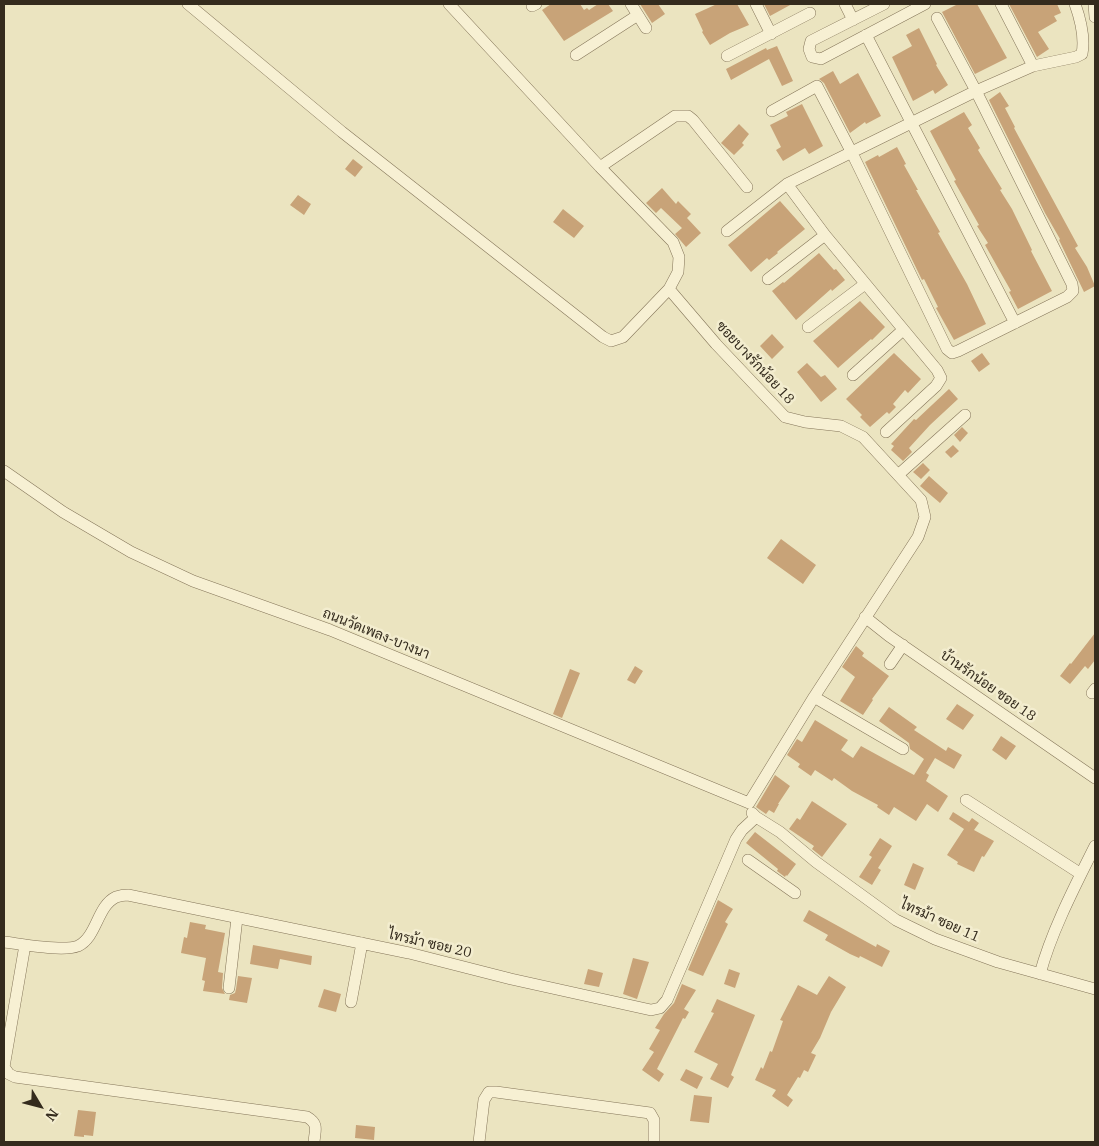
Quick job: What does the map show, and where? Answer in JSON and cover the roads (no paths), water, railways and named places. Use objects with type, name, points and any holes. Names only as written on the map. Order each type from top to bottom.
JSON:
[{"type":"street","points":[[188,4],[342,132],[603,338],[611,341],[623,337],[669,289],[678,272],[679,257],[673,242],[449,4]]},
{"type":"street","points":[[631,4],[646,28]]},
{"type":"street","points":[[756,4],[770,34]]},
{"type":"street","points":[[845,4],[854,20]]},
{"type":"street","points":[[877,5],[854,20],[811,41],[809,49],[812,57],[822,59],[926,4]]},
{"type":"street","points":[[1001,4],[1033,66]]},
{"type":"street","points":[[727,231],[787,184],[852,154],[976,91],[1033,66],[1082,54],[1083,47],[1075,4]]},
{"type":"street","points":[[1094,4],[1095,17]]},
{"type":"street","points":[[727,56],[810,14]]},
{"type":"street","points":[[576,55],[638,16]]},
{"type":"street","points":[[772,111],[816,86],[852,154],[947,349],[952,353],[1067,297],[1072,291],[1072,284],[976,91],[937,18]]},
{"type":"street","points":[[866,35],[1015,323]]},
{"type":"street","points":[[600,166],[675,116],[681,115],[693,120],[747,186]]},
{"type":"street","points":[[787,184],[825,235],[942,378],[936,386],[886,432]]},
{"type":"street","points":[[768,279],[825,235]]},
{"type":"street","points":[[808,327],[866,284]]},
{"type":"street","name":"ซอยบางรักน้อย 18","points":[[669,289],[716,344],[785,417],[805,422],[841,426],[863,437],[920,500],[925,517],[918,537],[814,697],[749,803]]},
{"type":"street","points":[[853,375],[903,330]]},
{"type":"street","points":[[898,475],[965,415]]},
{"type":"street","name":"ถนนวัดเพลง-บางนา","points":[[4,470],[64,512],[124,547],[193,581],[330,630],[749,803]]},
{"type":"street","name":"บ้านรักน้อย ซอย 18","points":[[865,617],[902,645],[1095,778]]},
{"type":"street","points":[[890,664],[902,645]]},
{"type":"street","points":[[814,697],[903,749]]},
{"type":"street","points":[[966,800],[1081,874]]},
{"type":"street","points":[[749,803],[751,811],[756,817]]},
{"type":"street","name":"ไทรม้า ซอย 20","points":[[4,942],[69,948],[80,945],[88,937],[108,904],[116,897],[128,894],[362,943],[651,1010],[660,1008],[667,1000],[736,839],[742,830],[756,817]]},
{"type":"street","name":"ไทรม้า ซอย 11","points":[[756,817],[780,832],[816,862],[896,920],[935,938],[998,962],[1095,989]]},
{"type":"street","points":[[1040,974],[1044,956],[1095,846]]},
{"type":"street","points":[[748,860],[795,893]]},
{"type":"street","points":[[229,988],[237,918]]},
{"type":"street","points":[[351,1002],[362,943]]},
{"type":"street","points":[[25,945],[4,1068],[9,1074],[15,1077],[307,1117],[314,1120],[316,1125],[314,1142]]},
{"type":"street","points":[[479,1142],[484,1100],[490,1092],[496,1092],[650,1113],[654,1120],[654,1142]]}]
